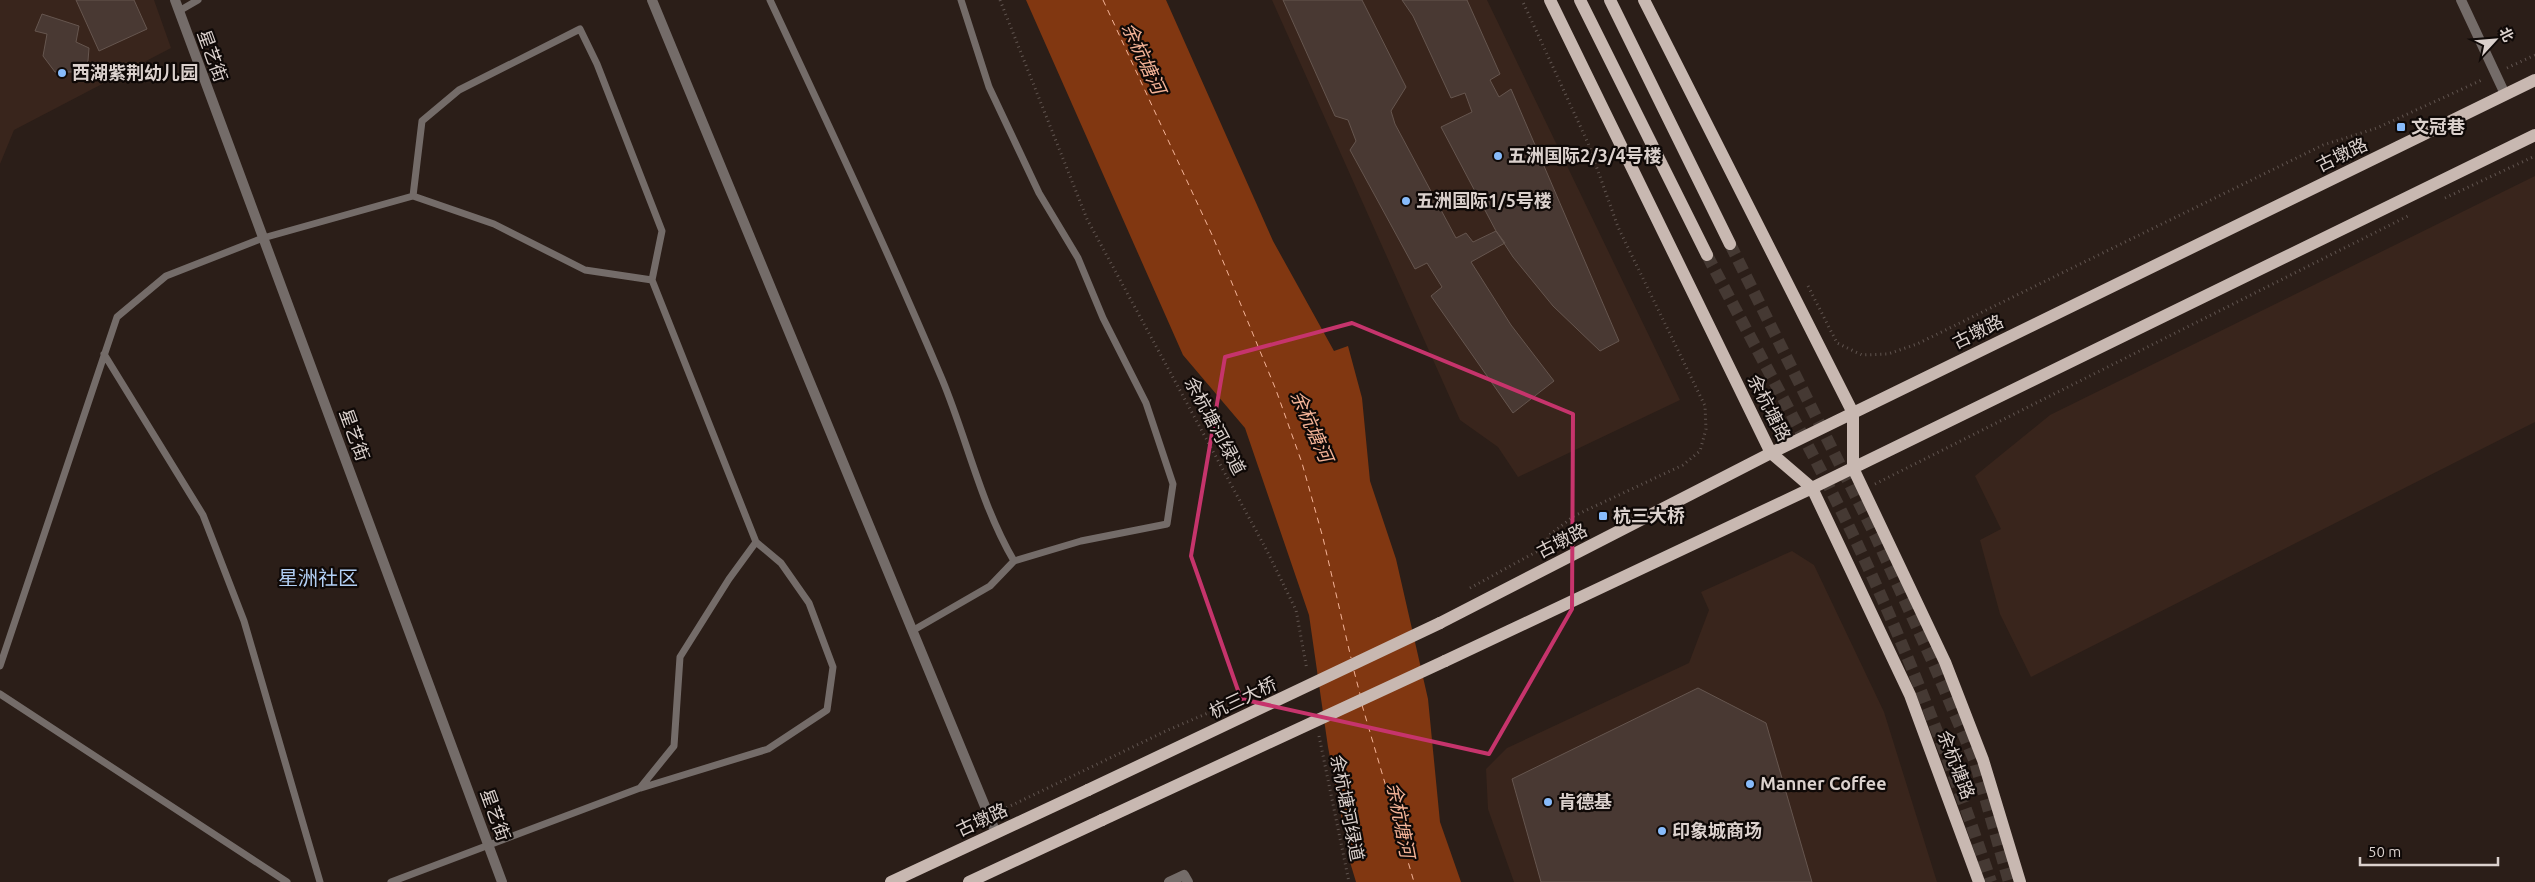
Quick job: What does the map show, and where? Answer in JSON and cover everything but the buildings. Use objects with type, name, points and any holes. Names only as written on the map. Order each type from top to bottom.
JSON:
[{"type":"main road","name":"余杭塘路","points":[[1550,0],[1771,453],[1812,488],[1910,695],[1979,882]]},
{"type":"main road","points":[[1580,0],[1707,255]]},
{"type":"main road","points":[[1610,0],[1730,244]]},
{"type":"main road","name":"余杭塘路","points":[[1644,0],[1854,413],[1853,468],[1944,662],[1984,760],[2020,882]]},
{"type":"main road","name":"古墩路","points":[[1440,623],[1771,453],[2535,80]]},
{"type":"main road","points":[[969,882],[1812,488],[2535,135]]},
{"type":"main road","name":"杭三大桥","points":[[1088,790],[1440,623]]},
{"type":"main road","name":"古墩路","points":[[890,882],[1088,790]]},
{"type":"street","name":"星艺街","points":[[174,0],[502,882]]},
{"type":"street","points":[[652,0],[996,833]]},
{"type":"street","points":[[2461,0],[2506,94]]},
{"type":"street","points":[[1168,882],[1184,875],[1188,882]]},
{"type":"lane","points":[[179,11],[198,0]]},
{"type":"lane","points":[[770,0],[892,263],[960,421],[997,533],[1014,561]]},
{"type":"lane","points":[[912,631],[990,586],[1014,561],[1081,541],[1167,524],[1173,484],[1146,404],[1103,318],[1078,258],[1039,194],[989,87],[961,0]]},
{"type":"lane","points":[[391,882],[640,788],[768,749],[827,710],[833,667],[810,603],[781,563],[756,542],[652,280],[662,231],[597,64],[580,29],[459,90],[422,121],[413,196]]},
{"type":"lane","points":[[0,666],[117,316],[166,276],[263,238],[413,196],[494,224],[585,270],[652,280]]},
{"type":"lane","points":[[104,354],[203,515],[244,621],[320,882]]},
{"type":"lane","points":[[640,788],[674,746],[680,657],[729,579],[756,542]]},
{"type":"lane","points":[[0,694],[286,882]]},
{"type":"path","name":"余杭塘河绿道","points":[[1000,0],[1088,219],[1266,549],[1296,610],[1309,679]]},
{"type":"path","points":[[1464,592],[1547,546],[1548,536],[1574,516],[1683,464],[1700,451],[1706,429],[1705,406],[1618,227],[1588,143],[1522,0]]},
{"type":"path","points":[[1806,282],[1837,343],[1862,355],[1888,354],[1917,344],[2323,146],[2377,128],[2535,55]]},
{"type":"path","points":[[2436,202],[2535,156]]},
{"type":"path","points":[[1863,490],[2418,211]]},
{"type":"path","points":[[989,816],[1168,730],[1250,695]]},
{"type":"path","name":"余杭塘河绿道","points":[[1318,726],[1349,882]]},
{"type":"highlighted area","points":[[1352,323],[1573,414],[1572,609],[1489,754],[1241,699],[1191,556],[1225,357]]},
{"type":"shaded area","name":"西湖紫荆幼儿园","points":[[0,0],[154,0],[171,48],[14,130],[0,164]]},
{"type":"shaded area","points":[[1272,0],[1487,0],[1680,400],[1518,477],[1498,447],[1460,420]]},
{"type":"shaded area","points":[[2535,176],[2535,422],[2031,677],[2000,614],[1980,540],[2001,529],[1975,476],[2050,415]]},
{"type":"shaded area","points":[[1792,551],[1814,565],[1884,712],[1937,882],[1514,882],[1488,809],[1486,769],[1507,748],[1689,663],[1709,610],[1701,592]]},
{"type":"water","name":"余杭塘河","points":[[1026,0],[1166,0],[1273,241],[1334,351],[1348,346],[1362,398],[1370,481],[1396,559],[1428,699],[1440,822],[1461,882],[1356,882],[1350,862],[1328,747],[1309,615],[1245,428],[1183,355]]},
{"type":"ferry route","points":[[1103,0],[1213,237],[1276,390],[1302,463],[1323,538],[1351,658]]},
{"type":"ferry route","points":[[1354,671],[1360,694]]},
{"type":"ferry route","points":[[1362,705],[1414,882]]},
{"type":"tunnel","points":[[1730,244],[1875,535],[1934,665],[1975,762],[2009,882]]},
{"type":"tunnel","points":[[1707,255],[1819,466],[1874,579],[1928,708],[1961,794],[1991,882]]},
{"type":"place","name":"西湖紫荆幼儿园","points":[[62,73]]},
{"type":"place","name":"文冠巷","points":[[2401,127]]},
{"type":"place","name":"五洲国际2/3/4号楼","points":[[1498,156]]},
{"type":"place","name":"五洲国际1/5号楼","points":[[1406,201]]},
{"type":"place","name":"杭三大桥","points":[[1603,516]]},
{"type":"place","name":"Manner Coffee","points":[[1750,784]]},
{"type":"place","name":"肯德基","points":[[1548,802]]},
{"type":"place","name":"印象城商场","points":[[1662,831]]},
{"type":"district","name":"星洲社区","points":[[318,578]]}]
